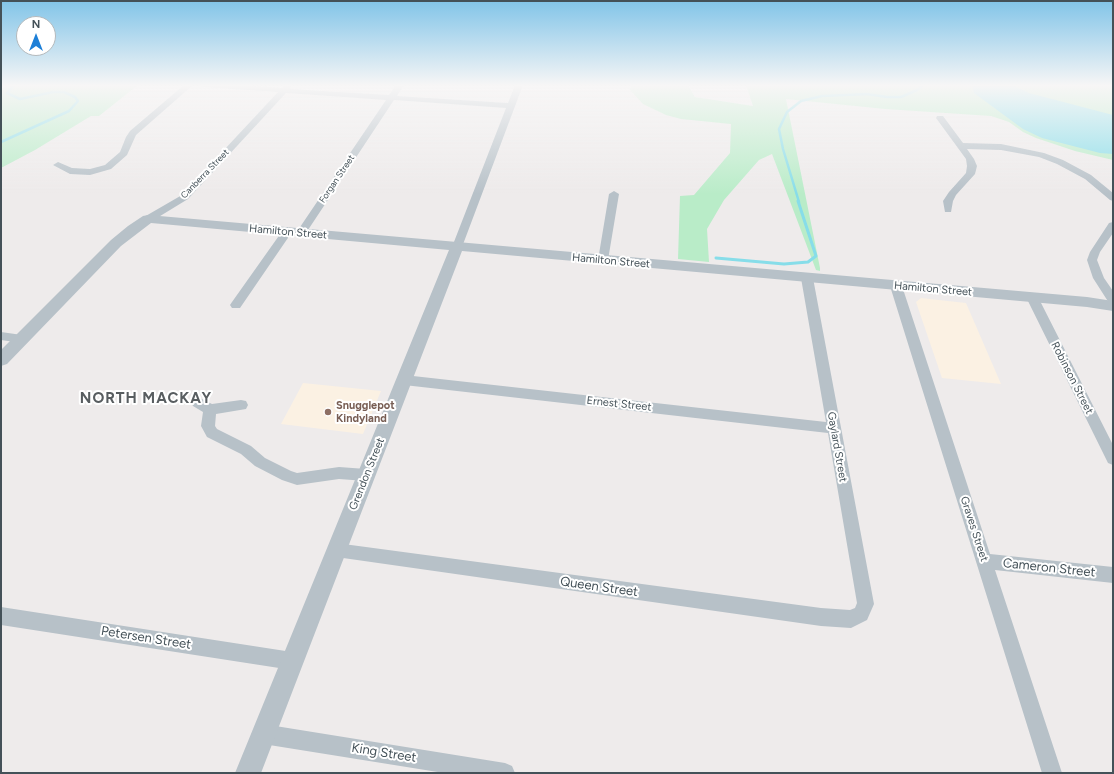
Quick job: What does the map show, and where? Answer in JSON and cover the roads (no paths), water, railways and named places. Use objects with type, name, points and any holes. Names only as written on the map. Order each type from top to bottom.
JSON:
[{"type":"street","points":[[58,165],[70,171],[90,172],[108,167],[124,153],[130,137],[147,121]]},
{"type":"street","name":"Canberra Street","points":[[148,219],[185,197],[256,121]]},
{"type":"street","name":"Forgan Street","points":[[236,305],[294,232],[374,121]]},
{"type":"street","name":"Grendon Street","points":[[248,773],[457,247],[504,121]]},
{"type":"street","points":[[942,121],[961,146],[972,166],[970,174],[952,194],[948,202],[948,210]]},
{"type":"street","points":[[961,146],[1007,148],[1041,155],[1060,162],[1088,176],[1113,198]]},
{"type":"street","points":[[603,260],[614,194]]},
{"type":"street","points":[[1,360],[116,243],[148,219]]},
{"type":"street","name":"Hamilton Street","points":[[148,219],[1032,297],[1113,306]]},
{"type":"street","points":[[1113,225],[1095,252],[1092,260],[1099,278],[1113,300]]},
{"type":"street","name":"Gaylard Street","points":[[807,278],[866,604],[861,614]]},
{"type":"street","name":"Graves Street","points":[[896,286],[1052,773]]},
{"type":"street","name":"Robinson Street","points":[[1032,297],[1113,459]]},
{"type":"street","points":[[1,336],[22,338]]},
{"type":"street","name":"Ernest Street","points":[[404,380],[834,428]]},
{"type":"street","points":[[241,405],[204,406],[208,426],[212,433],[246,450],[260,462],[287,476],[297,479],[339,473],[366,475]]},
{"type":"street","name":"Queen Street","points":[[336,550],[821,617],[851,619],[861,614]]},
{"type":"street","name":"Cameron Street","points":[[984,561],[1113,575]]},
{"type":"street","name":"Petersen Street","points":[[1,616],[292,661]]},
{"type":"street","name":"King Street","points":[[263,734],[505,773]]},
{"type":"water","points":[[1012,121],[1113,121],[1113,154],[1100,153],[1042,138],[1023,129]]},
{"type":"waterway","points":[[1,142],[47,121]]},
{"type":"waterway","points":[[783,121],[779,129],[783,149],[799,202]]},
{"type":"waterway","points":[[716,258],[784,264],[808,262],[816,256],[798,201]]},
{"type":"place","name":"Snugglepot Kindyland","points":[[328,412]]},
{"type":"district","name":"NORTH MACKAY","points":[[146,399]]}]
